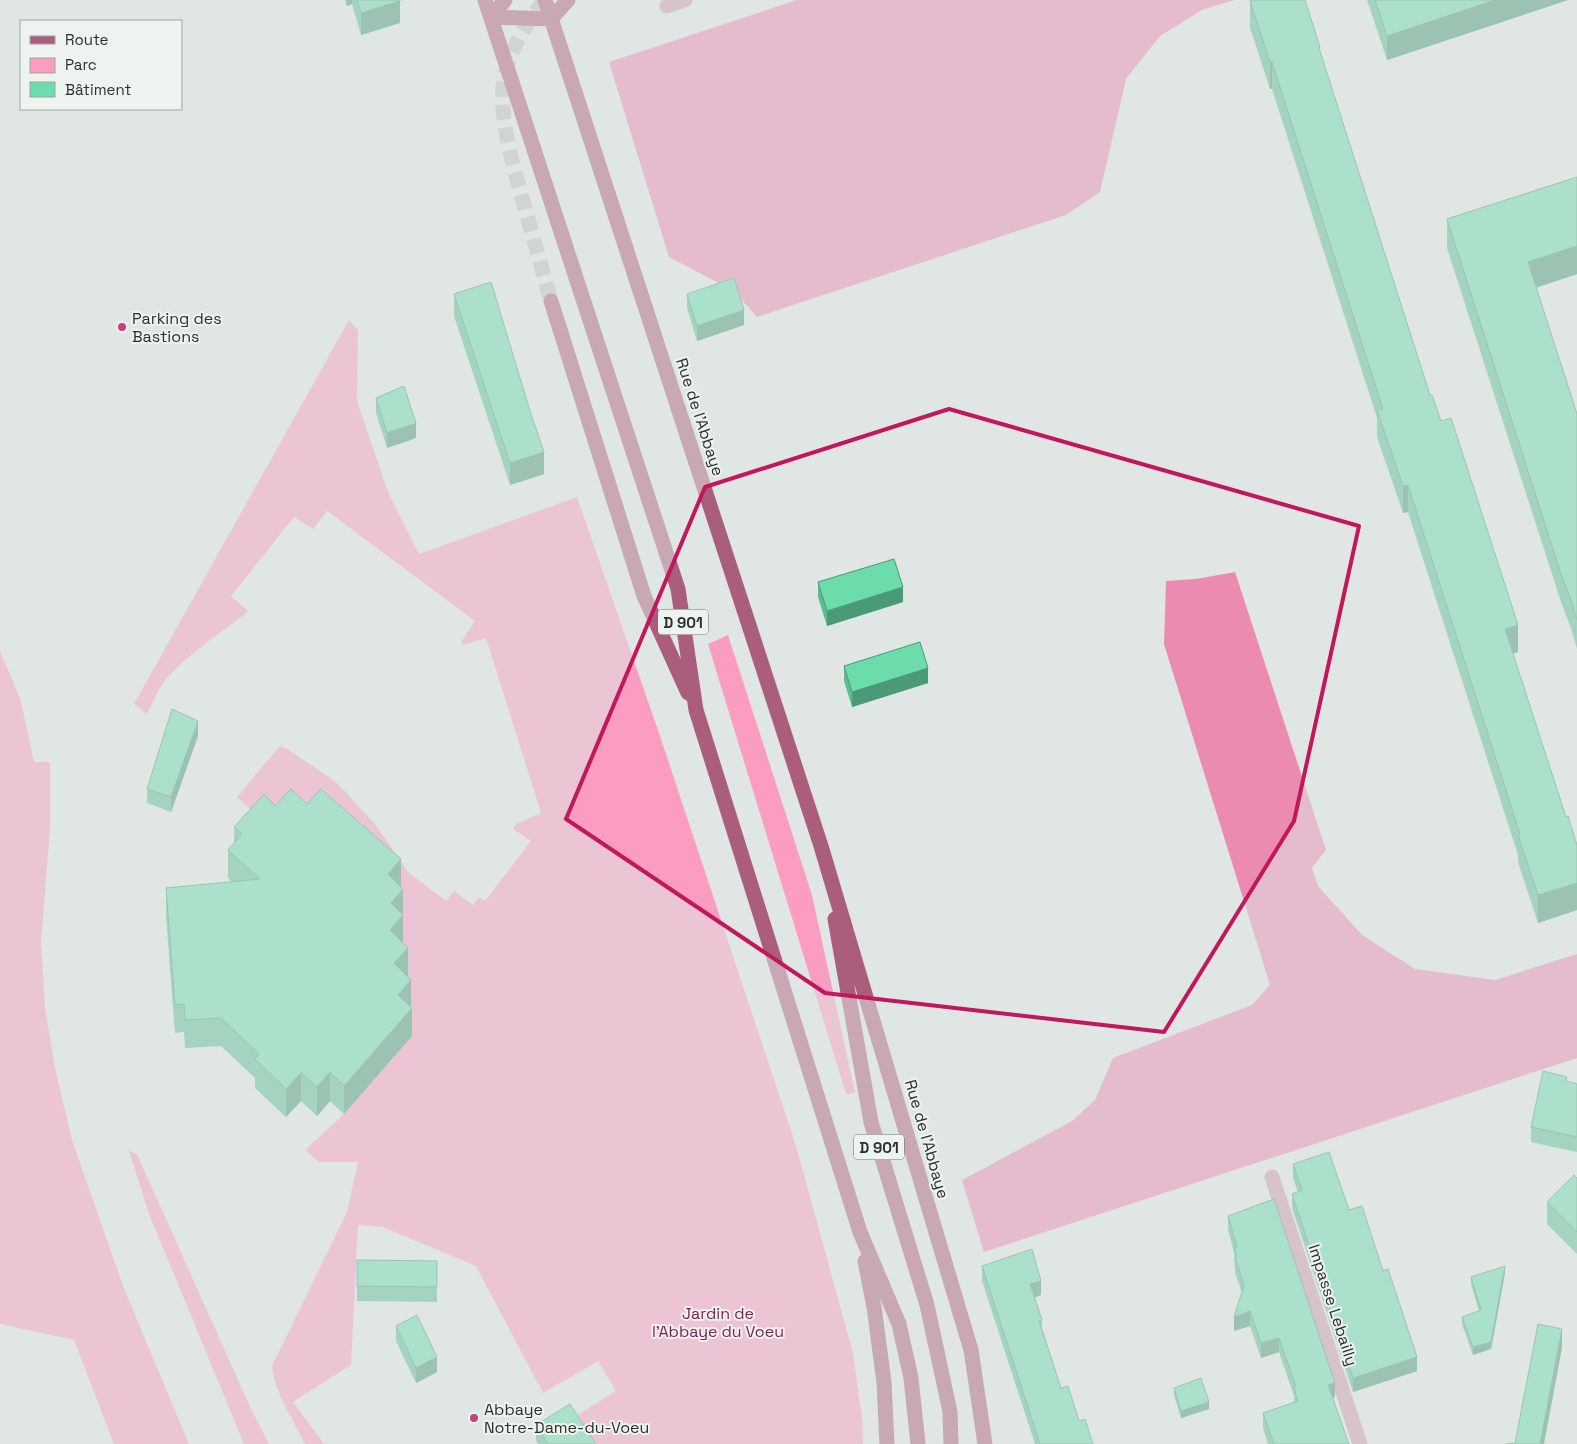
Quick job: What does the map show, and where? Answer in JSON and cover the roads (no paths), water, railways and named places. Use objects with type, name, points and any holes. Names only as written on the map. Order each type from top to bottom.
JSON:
[{"type":"main road","points":[[485,0],[491,17]]},
{"type":"main road","points":[[491,17],[505,0]]},
{"type":"main road","name":"Rue de l'Abbaye","points":[[545,0],[821,846],[971,1350],[985,1444]]},
{"type":"main road","points":[[491,17],[551,19],[568,0]]},
{"type":"main road","name":"D 901","points":[[491,17],[678,590],[696,710]]},
{"type":"main road","name":"D 901","points":[[551,301],[644,596],[696,710],[860,1232],[899,1324],[911,1378],[918,1444]]},
{"type":"main road","name":"Rue de l'Abbaye","points":[[821,846],[872,1122],[927,1305],[950,1412],[951,1444]]},
{"type":"main road","name":"D 901","points":[[860,1232],[874,1307],[884,1382],[887,1444]]},
{"type":"street","points":[[667,6],[685,0]]},
{"type":"street","name":"Impasse Lebailly","points":[[1272,1177],[1360,1444]]},
{"type":"tunnel","points":[[544,0],[523,31],[512,53],[505,77],[503,102],[505,129],[511,155],[551,301]]},
{"type":"place","name":"Parking des Bastions","points":[[122,327]]},
{"type":"place","name":"Abbaye Notre-Dame-du-Voeu","points":[[474,1418]]},
{"type":"park label","name":"Jardin de l'Abbaye du Voeu","points":[[718,1322]]}]
